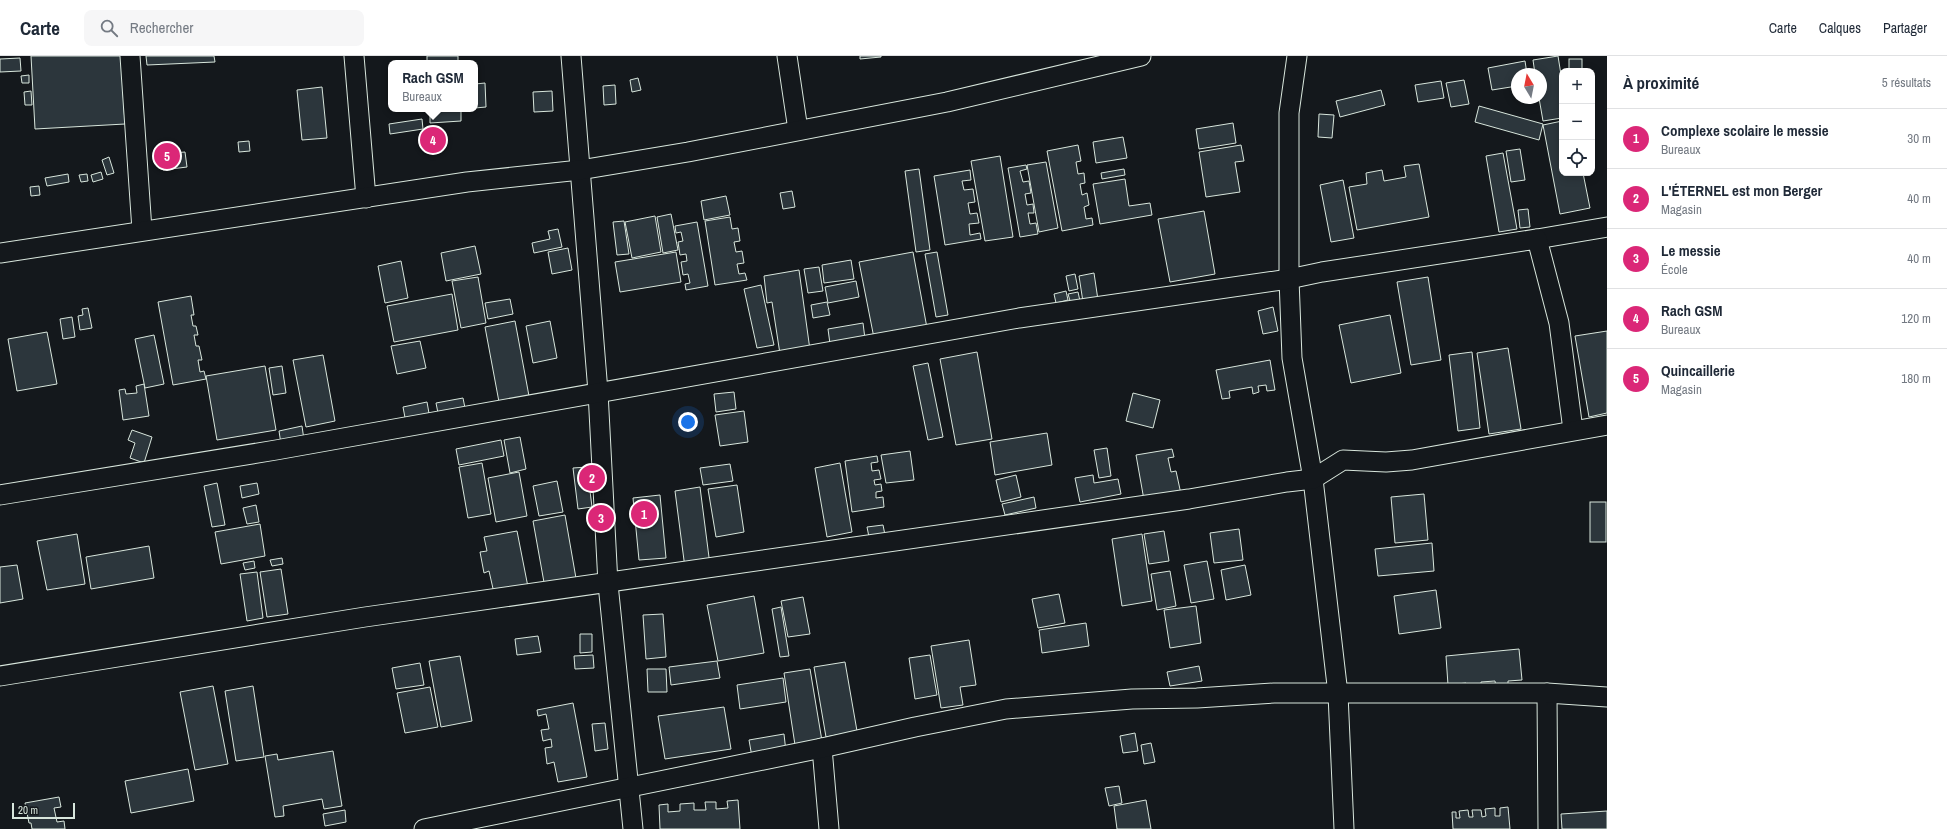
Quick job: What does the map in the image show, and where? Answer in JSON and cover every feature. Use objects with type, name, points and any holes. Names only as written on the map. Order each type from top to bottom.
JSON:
[{"type":"street","points":[[130,56],[142,230]]},
{"type":"street","points":[[354,56],[366,198]]},
{"type":"street","points":[[571,56],[598,392],[608,584],[630,786],[633,829]]},
{"type":"street","points":[[787,56],[798,130]]},
{"type":"street","points":[[0,252],[467,182],[580,170],[688,152],[947,102],[1140,56]]},
{"type":"street","points":[[1297,56],[1289,113],[1288,278],[1292,358],[1313,479],[1338,694],[1344,829]]},
{"type":"street","points":[[0,495],[276,450],[1019,318],[1288,278],[1607,227]]},
{"type":"street","points":[[1537,239],[1559,322],[1573,430]]},
{"type":"street","points":[[0,676],[365,617],[608,584],[1190,499],[1313,479],[1344,460],[1386,462],[1412,460],[1607,424]]},
{"type":"street","points":[[424,829],[1006,709],[1132,699],[1197,698],[1274,693],[1547,693],[1607,697]]},
{"type":"street","points":[[1547,693],[1548,829]]},
{"type":"street","points":[[822,748],[829,829]]},
{"type":"building","points":[[31,56],[121,56],[125,124],[35,129]]},
{"type":"building","points":[[146,56],[214,56],[215,62],[147,65]]},
{"type":"building","points":[[427,56],[458,56],[458,60],[427,60]]},
{"type":"building","points":[[860,56],[881,56],[881,57],[860,59]]},
{"type":"building","points":[[1558,56],[1560,68],[1559,118],[1543,121],[1540,104],[1547,104],[1547,68],[1534,68],[1533,60]]},
{"type":"building","points":[[20,58],[21,71],[0,72],[0,59]]},
{"type":"building","points":[[1569,59],[1582,59],[1582,68],[1569,68]]},
{"type":"building","points":[[1525,61],[1526,68],[1511,68],[1511,87],[1492,90],[1488,68]]},
{"type":"building","points":[[29,75],[29,83],[22,83],[21,76]]},
{"type":"building","points":[[638,78],[641,90],[632,92],[630,80]]},
{"type":"building","points":[[1464,80],[1469,104],[1451,107],[1446,83]]},
{"type":"building","points":[[1441,81],[1444,98],[1418,102],[1415,85]]},
{"type":"building","points":[[485,83],[486,107],[478,108],[478,84]]},
{"type":"building","points":[[615,85],[616,104],[604,105],[603,86]]},
{"type":"building","points":[[322,87],[327,138],[302,140],[297,90]]},
{"type":"building","points":[[1381,90],[1385,105],[1340,117],[1336,101]]},
{"type":"building","points":[[31,91],[32,105],[25,105],[24,92]]},
{"type":"building","points":[[552,91],[553,111],[534,112],[533,92]]},
{"type":"building","points":[[1479,106],[1543,124],[1539,140],[1475,122]]},
{"type":"building","points":[[430,112],[461,112],[461,121],[430,123]]},
{"type":"building","points":[[1319,114],[1334,115],[1332,138],[1318,137]]},
{"type":"building","points":[[422,119],[423,129],[390,134],[389,124]]},
{"type":"building","points":[[1559,122],[1559,176],[1584,176],[1590,208],[1560,214],[1543,125]]},
{"type":"building","points":[[1233,123],[1236,143],[1199,149],[1196,129]]},
{"type":"building","points":[[1123,137],[1127,158],[1096,163],[1093,142]]},
{"type":"building","points":[[249,141],[250,151],[239,152],[238,142]]},
{"type":"building","points":[[1078,145],[1081,161],[1076,162],[1078,174],[1084,173],[1085,183],[1080,184],[1082,195],[1087,193],[1089,205],[1084,207],[1086,219],[1092,218],[1093,225],[1062,231],[1047,151]]},
{"type":"building","points":[[1241,145],[1244,161],[1235,162],[1240,192],[1206,197],[1199,152]]},
{"type":"building","points":[[1520,149],[1525,180],[1511,182],[1506,151]]},
{"type":"building","points":[[185,152],[187,167],[163,170],[161,154]]},
{"type":"building","points":[[1503,153],[1517,229],[1499,232],[1486,156]]},
{"type":"building","points":[[1000,156],[1013,237],[985,241],[971,161]]},
{"type":"building","points":[[109,157],[114,173],[107,175],[102,160]]},
{"type":"building","points":[[1046,162],[1058,228],[1039,232],[1027,165]]},
{"type":"building","points":[[1419,164],[1429,217],[1357,230],[1349,187],[1367,184],[1366,173],[1382,170],[1384,181],[1406,177],[1404,166]]},
{"type":"building","points":[[1026,165],[1027,169],[1020,171],[1023,182],[1029,181],[1031,193],[1025,194],[1027,205],[1033,204],[1034,213],[1028,213],[1030,224],[1036,223],[1038,234],[1020,237],[1008,168]]},
{"type":"building","points":[[919,169],[930,250],[916,252],[905,171]]},
{"type":"building","points":[[1124,169],[1125,175],[1102,179],[1101,173]]},
{"type":"building","points":[[970,170],[971,180],[962,181],[964,190],[973,189],[975,202],[968,203],[970,214],[977,213],[979,223],[969,224],[970,235],[980,233],[981,239],[945,245],[934,176]]},
{"type":"building","points":[[101,172],[103,179],[93,182],[91,175]]},
{"type":"building","points":[[68,174],[69,182],[47,186],[45,178]]},
{"type":"building","points":[[87,174],[88,181],[81,182],[79,175]]},
{"type":"building","points":[[1125,179],[1129,206],[1150,203],[1152,215],[1100,224],[1093,184]]},
{"type":"building","points":[[1343,180],[1354,238],[1331,242],[1320,185]]},
{"type":"building","points":[[39,186],[40,195],[31,196],[30,187]]},
{"type":"building","points":[[792,191],[795,207],[783,209],[780,193]]},
{"type":"building","points":[[726,196],[730,215],[704,220],[701,201]]},
{"type":"building","points":[[1528,209],[1530,227],[1520,228],[1518,210]]},
{"type":"building","points":[[1204,211],[1215,274],[1170,282],[1158,219]]},
{"type":"building","points":[[671,214],[678,250],[663,253],[657,217]]},
{"type":"building","points":[[655,216],[661,252],[632,258],[625,222]]},
{"type":"building","points":[[730,217],[732,229],[738,228],[740,241],[734,242],[736,252],[742,251],[744,263],[737,264],[739,274],[745,273],[747,280],[715,285],[705,221]]},
{"type":"building","points":[[624,221],[629,254],[617,255],[613,222]]},
{"type":"building","points":[[697,222],[708,286],[686,290],[685,284],[690,283],[688,274],[683,275],[681,262],[687,261],[686,254],[680,255],[678,242],[683,241],[681,232],[676,233],[675,226]]},
{"type":"building","points":[[558,229],[562,247],[534,253],[532,243],[550,239],[548,231]]},
{"type":"building","points":[[475,246],[481,274],[446,281],[441,253]]},
{"type":"building","points":[[568,248],[572,270],[552,274],[548,252]]},
{"type":"building","points":[[676,252],[681,282],[620,292],[615,262]]},
{"type":"building","points":[[913,252],[927,328],[874,338],[859,262]]},
{"type":"building","points":[[937,252],[948,315],[936,317],[925,254]]},
{"type":"building","points":[[851,260],[854,279],[824,283],[822,265]]},
{"type":"building","points":[[401,261],[408,298],[385,303],[378,266]]},
{"type":"building","points":[[819,267],[823,291],[808,293],[804,269]]},
{"type":"building","points":[[799,270],[810,350],[780,354],[772,302],[767,303],[764,276]]},
{"type":"building","points":[[1094,273],[1098,300],[1083,302],[1079,276]]},
{"type":"building","points":[[1075,274],[1078,289],[1069,291],[1066,276]]},
{"type":"building","points":[[478,277],[486,323],[461,328],[452,281]]},
{"type":"building","points":[[1428,277],[1441,360],[1411,365],[1397,282]]},
{"type":"building","points":[[856,281],[859,297],[828,303],[825,287]]},
{"type":"building","points":[[761,285],[774,345],[757,348],[744,289]]},
{"type":"building","points":[[1066,291],[1068,300],[1056,303],[1054,294]]},
{"type":"building","points":[[1078,292],[1080,301],[1071,304],[1068,294]]},
{"type":"building","points":[[452,294],[458,330],[394,342],[387,306]]},
{"type":"building","points":[[191,296],[194,315],[191,315],[193,326],[196,326],[198,335],[194,335],[196,346],[199,346],[202,360],[198,360],[200,372],[204,371],[206,379],[173,385],[158,302]]},
{"type":"building","points":[[510,299],[513,314],[488,319],[485,303]]},
{"type":"building","points":[[827,302],[830,315],[813,318],[811,305]]},
{"type":"building","points":[[1273,307],[1278,331],[1263,334],[1258,311]]},
{"type":"building","points":[[88,308],[92,328],[80,330],[78,316],[83,315],[82,309]]},
{"type":"building","points":[[1390,315],[1401,373],[1351,383],[1339,325]]},
{"type":"building","points":[[72,317],[75,337],[63,339],[60,319]]},
{"type":"building","points":[[515,321],[529,396],[499,402],[485,327]]},
{"type":"building","points":[[550,321],[557,358],[533,363],[526,326]]},
{"type":"building","points":[[863,323],[865,339],[830,344],[828,329]]},
{"type":"building","points":[[1607,331],[1607,413],[1589,417],[1575,336]]},
{"type":"building","points":[[47,332],[57,384],[17,391],[8,339]]},
{"type":"building","points":[[154,335],[164,384],[145,388],[135,339]]},
{"type":"building","points":[[420,341],[426,368],[397,374],[391,346]]},
{"type":"building","points":[[1508,348],[1521,429],[1489,434],[1477,353]]},
{"type":"building","points":[[977,352],[992,439],[956,445],[940,359]]},
{"type":"building","points":[[1472,352],[1480,428],[1458,431],[1449,355]]},
{"type":"building","points":[[323,355],[335,421],[306,427],[293,360]]},
{"type":"building","points":[[1270,360],[1275,390],[1267,391],[1266,385],[1258,386],[1259,392],[1253,394],[1252,387],[1229,391],[1230,398],[1222,399],[1216,370]]},
{"type":"building","points":[[928,363],[943,437],[928,440],[913,366]]},
{"type":"building","points":[[265,366],[276,430],[217,440],[206,376]]},
{"type":"building","points":[[282,366],[286,393],[273,395],[269,368]]},
{"type":"building","points":[[144,384],[149,416],[123,420],[119,390],[125,389],[126,394],[137,393],[136,386]]},
{"type":"building","points":[[734,392],[736,409],[716,412],[714,394]]},
{"type":"building","points":[[1133,393],[1160,400],[1153,428],[1126,421]]},
{"type":"building","points":[[463,398],[466,413],[439,418],[436,403]]},
{"type":"building","points":[[427,402],[430,419],[406,423],[403,407]]},
{"type":"building","points":[[744,411],[748,442],[720,446],[715,415]]},
{"type":"building","points":[[302,426],[304,440],[281,444],[279,431]]},
{"type":"building","points":[[132,430],[152,437],[144,463],[130,458],[135,443],[128,440]]},
{"type":"building","points":[[1047,433],[1052,465],[995,475],[990,442]]},
{"type":"building","points":[[520,437],[526,469],[510,473],[504,440]]},
{"type":"building","points":[[501,440],[504,456],[459,465],[456,449]]},
{"type":"building","points":[[1107,448],[1111,476],[1099,478],[1094,450]]},
{"type":"building","points":[[1172,449],[1174,457],[1168,458],[1171,472],[1176,471],[1181,494],[1144,500],[1136,455]]},
{"type":"building","points":[[910,451],[914,480],[886,483],[881,455]]},
{"type":"building","points":[[877,456],[878,462],[871,463],[872,471],[879,470],[881,479],[874,480],[875,485],[881,484],[882,491],[876,492],[876,498],[883,497],[884,507],[852,512],[845,461]]},
{"type":"building","points":[[482,463],[491,514],[468,518],[459,467]]},
{"type":"building","points":[[840,463],[852,532],[827,537],[815,468]]},
{"type":"building","points":[[730,464],[733,481],[703,485],[700,468]]},
{"type":"building","points":[[587,467],[592,507],[578,509],[573,468]]},
{"type":"building","points":[[519,472],[527,516],[496,522],[488,478]]},
{"type":"building","points":[[1016,475],[1021,497],[1001,502],[996,480]]},
{"type":"building","points":[[1093,475],[1094,483],[1118,479],[1121,494],[1080,502],[1075,478]]},
{"type":"building","points":[[557,481],[563,512],[539,516],[533,486]]},
{"type":"building","points":[[217,483],[225,525],[212,527],[204,486]]},
{"type":"building","points":[[257,483],[259,494],[242,498],[240,486]]},
{"type":"building","points":[[737,485],[744,532],[716,537],[708,489]]},
{"type":"building","points":[[700,487],[710,565],[685,568],[675,491]]},
{"type":"building","points":[[1424,494],[1428,540],[1395,543],[1391,497]]},
{"type":"building","points":[[660,495],[666,558],[639,560],[633,498]]},
{"type":"building","points":[[1034,497],[1036,508],[1005,515],[1002,504]]},
{"type":"building","points":[[1590,502],[1606,502],[1606,542],[1590,542]]},
{"type":"building","points":[[256,505],[259,522],[247,524],[243,508]]},
{"type":"building","points":[[565,515],[577,584],[545,588],[533,521]]},
{"type":"building","points":[[260,524],[265,556],[221,564],[215,532]]},
{"type":"building","points":[[883,525],[885,535],[869,537],[867,527]]},
{"type":"building","points":[[1239,529],[1243,560],[1214,563],[1210,533]]},
{"type":"building","points":[[517,531],[528,587],[494,593],[489,571],[484,573],[480,552],[487,551],[484,537]]},
{"type":"building","points":[[1164,531],[1169,561],[1149,564],[1144,534]]},
{"type":"building","points":[[77,534],[85,584],[47,590],[37,541]]},
{"type":"building","points":[[1142,534],[1152,601],[1122,606],[1112,539]]},
{"type":"building","points":[[1432,543],[1434,571],[1378,576],[1375,549]]},
{"type":"building","points":[[149,546],[154,578],[91,589],[86,557]]},
{"type":"building","points":[[282,558],[283,564],[272,566],[270,560]]},
{"type":"building","points":[[254,561],[255,568],[245,570],[243,563]]},
{"type":"building","points":[[1207,561],[1214,599],[1191,603],[1184,565]]},
{"type":"building","points":[[17,565],[23,599],[0,603],[0,567]]},
{"type":"building","points":[[1245,565],[1251,595],[1226,600],[1221,570]]},
{"type":"building","points":[[281,569],[288,614],[267,617],[260,572]]},
{"type":"building","points":[[1170,571],[1176,606],[1157,610],[1151,574]]},
{"type":"building","points":[[257,572],[263,618],[247,621],[240,574]]},
{"type":"building","points":[[1436,590],[1441,628],[1399,634],[1394,596]]},
{"type":"building","points":[[1059,594],[1065,623],[1038,628],[1032,599]]},
{"type":"building","points":[[754,596],[764,653],[718,661],[707,605]]},
{"type":"building","points":[[803,597],[810,634],[788,637],[781,601]]},
{"type":"building","points":[[1196,606],[1201,643],[1170,648],[1164,610]]},
{"type":"building","points":[[781,607],[789,656],[780,657],[772,609]]},
{"type":"building","points":[[663,614],[666,657],[646,659],[643,615]]},
{"type":"building","points":[[1086,623],[1089,646],[1042,653],[1039,630]]},
{"type":"building","points":[[580,634],[592,634],[592,652],[580,653]]},
{"type":"building","points":[[538,636],[541,652],[517,655],[515,639]]},
{"type":"building","points":[[969,640],[976,685],[960,687],[963,705],[941,708],[931,646]]},
{"type":"building","points":[[1519,649],[1522,680],[1508,681],[1508,687],[1496,688],[1495,681],[1481,682],[1481,690],[1466,691],[1466,683],[1448,685],[1446,656]]},
{"type":"building","points":[[593,655],[594,668],[575,669],[574,656]]},
{"type":"building","points":[[930,655],[937,695],[915,699],[909,658]]},
{"type":"building","points":[[460,656],[472,721],[441,727],[429,661]]},
{"type":"building","points":[[717,661],[720,678],[671,685],[669,667]]},
{"type":"building","points":[[845,662],[857,731],[826,737],[814,667]]},
{"type":"building","points":[[420,663],[424,685],[396,689],[392,668]]},
{"type":"building","points":[[1199,666],[1202,681],[1170,686],[1167,672]]},
{"type":"building","points":[[647,669],[666,669],[667,692],[648,692]]},
{"type":"building","points":[[810,669],[822,741],[795,745],[784,673]]},
{"type":"building","points":[[783,678],[786,702],[740,709],[737,685]]},
{"type":"building","points":[[213,686],[228,764],[195,770],[180,692]]},
{"type":"building","points":[[253,686],[264,757],[236,761],[225,691]]},
{"type":"building","points":[[430,687],[438,727],[405,733],[397,693]]},
{"type":"building","points":[[573,703],[587,777],[558,782],[554,762],[547,764],[545,748],[552,747],[551,739],[543,741],[541,730],[549,729],[546,714],[538,716],[537,710]]},
{"type":"building","points":[[724,707],[731,749],[665,759],[658,716]]},
{"type":"building","points":[[605,723],[608,749],[595,751],[592,724]]},
{"type":"building","points":[[1135,733],[1138,751],[1123,753],[1120,736]]},
{"type":"building","points":[[784,734],[786,752],[752,757],[749,740]]},
{"type":"building","points":[[1151,743],[1155,762],[1144,764],[1141,745]]},
{"type":"building","points":[[333,751],[342,806],[324,809],[322,799],[283,806],[284,816],[275,817],[265,756],[277,754],[278,760]]},
{"type":"building","points":[[188,769],[194,801],[131,813],[125,781]]},
{"type":"building","points":[[1119,786],[1122,803],[1109,806],[1105,788]]},
{"type":"building","points":[[59,797],[61,807],[54,808],[57,822],[64,821],[65,829],[32,829],[31,823],[29,823],[25,803]]},
{"type":"building","points":[[738,800],[740,829],[660,829],[659,805],[668,804],[668,812],[680,811],[680,804],[694,803],[694,810],[706,810],[705,802],[716,802],[716,809],[728,808],[727,801]]},
{"type":"building","points":[[1146,800],[1151,829],[1117,829],[1114,806]]},
{"type":"building","points":[[1508,807],[1510,829],[1453,829],[1452,812],[1456,812],[1456,818],[1460,818],[1459,811],[1468,810],[1469,817],[1473,817],[1472,810],[1481,810],[1482,817],[1486,816],[1485,809],[1495,808],[1495,816],[1500,816],[1500,808]]},
{"type":"building","points":[[345,810],[346,822],[325,826],[323,814]]},
{"type":"building","points":[[1607,811],[1607,829],[1562,829],[1561,814]]},
{"type":"place","name":"Rach GSM","points":[[433,140]]},
{"type":"place","name":"Quincaillerie","points":[[167,156]]},
{"type":"place","name":"L'ÉTERNEL est mon Berger","points":[[592,478]]},
{"type":"place","name":"Complexe scolaire le messie","points":[[644,514]]},
{"type":"place","name":"Le messie","points":[[601,518]]}]
